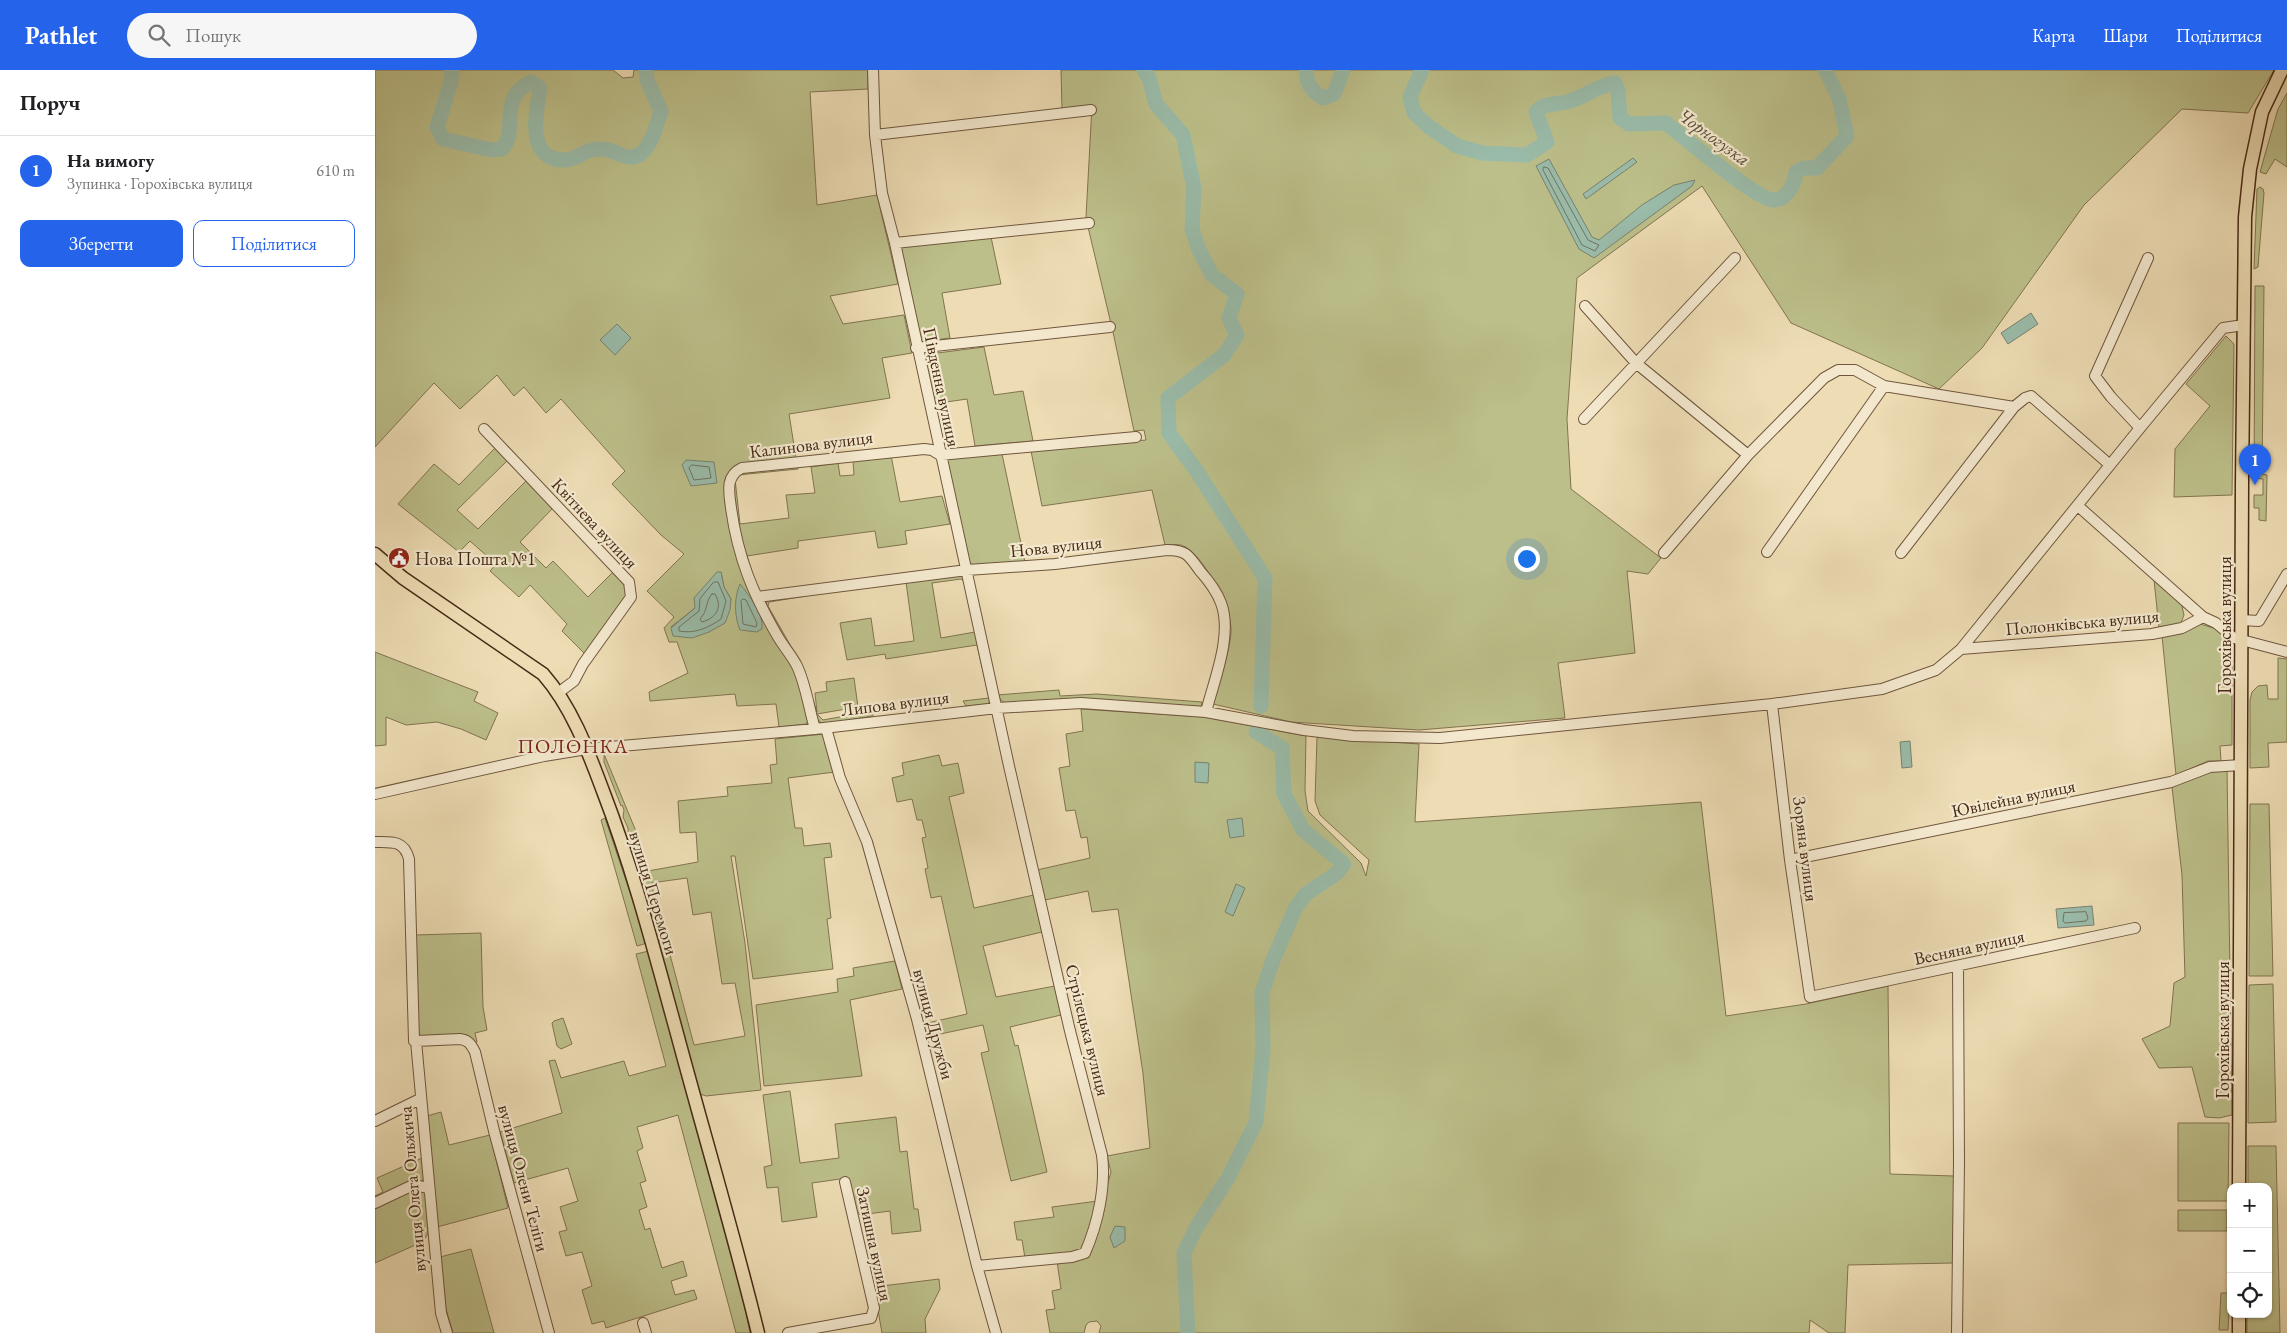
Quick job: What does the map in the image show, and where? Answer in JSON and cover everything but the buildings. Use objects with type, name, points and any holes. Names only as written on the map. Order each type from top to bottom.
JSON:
[{"type":"main road","name":"Горохівська вулиця","points":[[2239,1183],[2241,620],[2245,217],[2250,169],[2262,112],[2282,70]]},
{"type":"main road","name":"вулиця Перемоги","points":[[375,554],[403,578],[543,674],[557,693],[587,749],[612,815],[652,942],[758,1333]]},
{"type":"main road","points":[[2239,1318],[2239,1333]]},
{"type":"street","name":"Південна вулиця","points":[[873,70],[875,135],[882,193],[895,243],[997,708]]},
{"type":"street","points":[[875,135],[1091,110]]},
{"type":"street","points":[[895,243],[1089,223]]},
{"type":"street","points":[[1583,419],[1735,258]]},
{"type":"street","points":[[2140,428],[2111,398],[2095,376],[2148,258]]},
{"type":"street","points":[[1585,306],[1636,363],[1748,455]]},
{"type":"street","name":"Липова вулиця","points":[[375,794],[535,758],[587,749],[825,728],[997,708],[1081,703],[1206,712],[1303,730],[1353,736],[1440,738],[1772,704],[1882,689],[1937,670],[1961,649],[2223,328],[2244,325]]},
{"type":"street","points":[[917,348],[1110,327]]},
{"type":"street","points":[[1664,553],[1748,455],[1824,378],[1838,370],[1855,370],[1884,386],[2014,407]]},
{"type":"street","points":[[1767,552],[1884,386]]},
{"type":"street","points":[[1901,553],[2014,407],[2025,398],[2031,396],[2110,465]]},
{"type":"street","name":"Квітнева вулиця","points":[[484,430],[629,582],[632,590],[631,597],[583,664],[574,681],[557,693]]},
{"type":"street","name":"Калинова вулиця","points":[[815,729],[797,667],[778,637],[745,572],[735,535],[729,488],[730,477],[735,471],[742,468],[891,451],[924,449],[932,450],[940,455],[1136,437]]},
{"type":"street","points":[[2078,506],[2203,617],[2217,622],[2234,638],[2287,652]]},
{"type":"street","name":"Нова вулиця","points":[[757,597],[967,570],[1055,564],[1167,550],[1181,550],[1189,556],[1209,582],[1221,603],[1226,631],[1206,712]]},
{"type":"street","points":[[2241,620],[2259,621],[2287,574]]},
{"type":"street","name":"Полонківська вулиця","points":[[1961,649],[2152,634],[2182,628],[2203,617]]},
{"type":"street","name":"Зоряна вулиця","points":[[1772,704],[1790,860],[1810,997]]},
{"type":"street","name":"Стрілецька вулиця","points":[[977,1266],[1072,1257],[1085,1253],[1100,1201],[1105,1175],[1103,1155],[1067,1021],[997,708]]},
{"type":"street","name":"вулиця Дружби","points":[[825,728],[840,778],[867,842],[917,1019],[977,1266],[996,1333]]},
{"type":"street","name":"Ювілейна вулиця","points":[[1790,860],[2171,782],[2210,766],[2241,765]]},
{"type":"street","name":"вулиця Олега Ольжича","points":[[375,842],[402,844],[409,860],[415,1041],[441,1313],[447,1333]]},
{"type":"street","name":"Весняна вулиця","points":[[1810,997],[2135,928]]},
{"type":"street","points":[[1957,1333],[1959,1161],[1958,966]]},
{"type":"street","name":"вулиця Олени Теліги","points":[[415,1041],[465,1040],[471,1044],[475,1052],[495,1135],[549,1333]]},
{"type":"street","points":[[375,1121],[420,1099]]},
{"type":"street","name":"Затишна вулиця","points":[[788,1333],[871,1318],[875,1308],[845,1182]]},
{"type":"street","points":[[375,1202],[413,1185],[429,1188]]},
{"type":"green space","points":[[375,70],[613,70],[623,78],[633,77],[634,70],[868,70],[868,89],[810,92],[817,205],[877,195],[898,284],[830,296],[843,324],[904,315],[912,353],[882,358],[890,398],[789,414],[796,458],[734,469],[732,535],[795,668],[809,719],[806,724],[779,727],[776,704],[737,706],[735,694],[650,701],[649,692],[688,673],[677,642],[669,642],[664,628],[674,617],[647,591],[684,554],[661,535],[612,484],[625,471],[561,399],[546,413],[524,387],[514,396],[497,375],[460,409],[434,383],[375,447]],"holes":[[[721,572],[724,587],[731,599],[671,627],[695,608]]]},
{"type":"green space","points":[[1061,70],[2274,70],[2248,113],[2182,109],[2084,205],[1982,348],[1939,389],[1791,323],[1702,186],[1577,278],[1567,419],[1571,489],[1661,558],[1648,574],[1627,571],[1635,653],[1558,663],[1565,718],[1419,730],[1291,722],[1213,704],[1230,640],[1230,622],[1227,610],[1215,583],[1198,558],[1181,545],[1165,545],[1152,490],[1042,506],[1031,451],[1146,440],[1144,430],[1134,431],[1086,217],[1092,106],[1062,109]]},
{"type":"green space","points":[[2287,93],[2287,167],[2275,159],[2266,174],[2260,172],[2278,109]]},
{"type":"green space","points":[[2260,187],[2264,193],[2258,267],[2254,269],[2257,189]]},
{"type":"green space","points":[[991,237],[1001,284],[942,293],[950,338],[919,342],[900,247]]},
{"type":"green space","points":[[2255,286],[2264,286],[2262,474],[2267,475],[2266,521],[2259,520],[2259,508],[2254,508],[2254,495],[2263,495],[2263,479],[2254,478]]},
{"type":"green space","points":[[2226,336],[2234,344],[2232,495],[2174,497],[2175,449],[2210,406],[2186,384]]},
{"type":"green space","points":[[984,347],[994,395],[1023,391],[1033,441],[975,446],[967,399],[933,404],[922,355]]},
{"type":"green space","points":[[496,447],[508,460],[457,510],[478,529],[527,480],[553,508],[520,542],[546,568],[553,561],[588,597],[614,571],[626,584],[627,596],[586,655],[562,631],[567,624],[530,585],[519,597],[490,571],[496,564],[470,541],[459,552],[398,504],[434,464],[459,485]]},
{"type":"green space","points":[[1002,454],[1025,562],[970,565],[945,459]]},
{"type":"green space","points":[[891,455],[900,502],[942,496],[950,524],[905,531],[907,544],[878,548],[875,531],[798,541],[798,548],[747,556],[758,592],[747,571],[731,488],[736,473],[798,465],[798,469],[738,475],[735,479],[740,524],[789,518],[786,495],[815,493],[811,467],[838,463],[840,476],[854,475],[853,461]]},
{"type":"green space","points":[[965,575],[992,698],[988,704],[966,706],[963,701],[989,698],[977,645],[886,659],[885,654],[847,660],[840,623],[871,618],[875,646],[914,641],[906,582]],"holes":[[[961,579],[965,582],[975,632],[941,638],[932,583]]]},
{"type":"green space","points":[[2154,580],[2181,602],[2184,615],[2180,625],[2159,628]]},
{"type":"green space","points":[[806,594],[806,596],[769,602],[768,606],[801,664],[817,712],[815,693],[827,691],[826,682],[854,678],[858,707],[817,714],[823,720],[872,711],[873,716],[829,723],[822,723],[815,718],[766,606],[767,601],[771,598]]},
{"type":"green space","points":[[2200,624],[2217,629],[2232,643],[2232,745],[2220,746],[2221,761],[2208,761],[2176,775],[2162,636]]},
{"type":"green space","points":[[375,652],[478,692],[474,701],[498,713],[486,740],[461,729],[437,722],[406,725],[386,717],[386,745],[375,746]]},
{"type":"green space","points":[[2278,658],[2287,659],[2287,742],[2268,743],[2269,767],[2250,768],[2250,700],[2252,692],[2258,686],[2267,685],[2268,699],[2278,699]]},
{"type":"green space","points":[[1059,690],[1060,696],[1097,694],[1202,702],[1201,708],[1005,704],[997,695]]},
{"type":"green space","points":[[1081,709],[1204,717],[1306,736],[1305,791],[1308,811],[1361,863],[1366,876],[1369,860],[1320,815],[1315,801],[1317,737],[1419,744],[1415,822],[1701,802],[1726,1016],[1806,1004],[1888,986],[1890,1174],[1954,1176],[1953,1263],[1848,1265],[1845,1333],[1829,1333],[1810,1320],[1809,1333],[1099,1333],[1101,1326],[1097,1321],[1089,1322],[1084,1333],[1050,1333],[1046,1310],[1055,1309],[1052,1291],[1061,1289],[1057,1261],[1080,1258],[1102,1203],[1111,1172],[1107,1156],[1150,1148],[1143,1073],[1118,909],[1092,912],[1088,891],[1045,900],[1037,870],[1090,858],[1087,837],[1081,838],[1075,810],[1066,811],[1059,768],[1070,766],[1066,734],[1083,731]]},
{"type":"green space","points":[[824,734],[835,772],[788,778],[795,828],[802,828],[804,846],[830,843],[832,857],[824,858],[831,918],[827,919],[833,969],[753,979],[735,856],[731,856],[745,943],[761,1090],[706,1096],[700,1094],[697,1087],[629,848],[628,828],[623,817],[624,810],[604,762],[604,754],[640,841],[648,871],[698,862],[696,832],[680,833],[678,801],[728,796],[727,787],[772,783],[770,765],[777,764],[775,739]],"holes":[[[687,878],[693,915],[711,912],[722,984],[735,983],[745,1036],[694,1045],[651,883]]]},
{"type":"green space","points":[[939,755],[942,766],[958,763],[964,793],[949,797],[974,908],[1034,895],[1042,932],[983,946],[996,997],[1055,986],[1061,1015],[1010,1027],[1015,1046],[1018,1045],[1047,1172],[1011,1181],[981,1053],[989,1051],[983,1025],[926,1037],[923,1024],[967,1014],[941,896],[931,898],[925,869],[928,868],[922,838],[926,837],[922,820],[917,820],[912,799],[897,802],[892,778],[904,775],[902,763]]},
{"type":"green space","points":[[2227,769],[2232,1115],[2219,1118],[2205,1117],[2192,1067],[2159,1068],[2142,1039],[2170,1026],[2174,983],[2185,977],[2182,875],[2172,787],[2210,770]]},
{"type":"green space","points":[[2250,804],[2269,804],[2273,976],[2249,976]]},
{"type":"green space","points":[[605,818],[647,943],[637,946],[601,820]]},
{"type":"green space","points":[[481,933],[483,1007],[487,1030],[475,1033],[477,1042],[473,1043],[420,1037],[418,1035],[415,935]]},
{"type":"green space","points":[[649,951],[733,1250],[750,1333],[736,1333],[678,1115],[637,1127],[643,1148],[637,1151],[646,1181],[640,1183],[647,1207],[639,1210],[645,1230],[650,1228],[662,1268],[683,1261],[687,1276],[671,1281],[675,1295],[694,1290],[697,1299],[606,1328],[604,1321],[592,1324],[582,1290],[592,1286],[582,1252],[566,1256],[559,1232],[567,1230],[560,1207],[578,1201],[568,1168],[514,1183],[500,1132],[562,1113],[549,1061],[555,1060],[561,1078],[624,1061],[629,1076],[666,1066],[636,954]]},
{"type":"green space","points":[[895,961],[902,989],[850,1000],[862,1076],[764,1086],[756,1005],[838,992],[837,979],[854,976],[853,968]]},
{"type":"green space","points":[[2273,984],[2276,1122],[2248,1123],[2249,985]]},
{"type":"green space","points":[[563,1018],[572,1044],[561,1049],[557,1046],[552,1023]]},
{"type":"green space","points":[[790,1091],[800,1163],[839,1158],[835,1124],[896,1117],[900,1152],[907,1151],[914,1209],[918,1209],[921,1231],[892,1234],[890,1211],[860,1215],[856,1210],[847,1178],[812,1183],[817,1217],[782,1222],[778,1187],[767,1188],[764,1167],[772,1165],[763,1095]]},
{"type":"green space","points":[[441,1112],[449,1145],[490,1135],[508,1208],[437,1227],[427,1116]]},
{"type":"green space","points":[[2178,1123],[2229,1123],[2227,1201],[2178,1201]]},
{"type":"green space","points":[[2248,1146],[2276,1146],[2280,1333],[2247,1333],[2247,1318],[2272,1318],[2272,1183],[2248,1183]]},
{"type":"green space","points":[[422,1158],[425,1180],[412,1183],[375,1201],[375,1196],[383,1192],[377,1178]]},
{"type":"green space","points":[[421,1189],[426,1195],[428,1234],[422,1242],[375,1263],[375,1205],[404,1190]]},
{"type":"green space","points":[[1098,1201],[1083,1251],[1025,1258],[1022,1240],[1017,1240],[1014,1222],[1054,1217],[1052,1207]]},
{"type":"green space","points":[[2178,1210],[2227,1210],[2227,1231],[2178,1231]]},
{"type":"green space","points":[[471,1249],[494,1333],[453,1333],[446,1309],[440,1257]]},
{"type":"green space","points":[[939,1279],[940,1289],[925,1319],[926,1333],[882,1333],[874,1287]]},
{"type":"green space","points":[[2221,1293],[2227,1293],[2228,1330],[2219,1330]]},
{"type":"water","points":[[1633,158],[1637,162],[1586,199],[1583,194]]},
{"type":"water","points":[[1549,159],[1592,237],[1599,240],[1642,205],[1674,185],[1695,180],[1692,186],[1594,258],[1579,249],[1536,166]]},
{"type":"water","points":[[2031,313],[2038,324],[2008,344],[2001,333]]},
{"type":"water","points":[[617,324],[631,338],[615,355],[600,340]]},
{"type":"water","points":[[686,460],[714,462],[717,483],[691,486],[682,465]]},
{"type":"water","points":[[717,572],[721,572],[724,587],[731,599],[730,610],[725,623],[709,632],[692,638],[673,636],[671,628],[695,608],[694,598]]},
{"type":"water","points":[[740,584],[761,618],[762,629],[757,632],[740,630],[738,625],[736,601]]},
{"type":"water","points":[[1910,741],[1912,767],[1902,768],[1900,742]]},
{"type":"water","points":[[1195,762],[1209,763],[1208,783],[1195,782]]},
{"type":"water","points":[[1242,818],[1244,836],[1230,838],[1227,820]]},
{"type":"water","points":[[1236,884],[1245,888],[1233,916],[1225,912]]},
{"type":"water","points":[[2092,906],[2094,925],[2058,928],[2056,909]]},
{"type":"water","points":[[1115,1226],[1125,1227],[1125,1241],[1114,1248],[1110,1237]]},
{"type":"waterway","name":"Чорногузка","points":[[452,70],[451,82],[437,127],[443,139],[491,150],[502,149],[509,133],[511,105],[521,89],[531,82],[540,88],[536,123],[539,145],[545,153],[554,159],[567,160],[597,149],[632,157],[639,155],[645,149],[650,143],[661,111],[647,80],[646,70]]},
{"type":"waterway","points":[[1144,70],[1149,78],[1156,104],[1183,135],[1194,188],[1192,229],[1199,250],[1212,275],[1237,294],[1229,318],[1237,335],[1224,355],[1168,398],[1169,433],[1196,470],[1265,578],[1261,706]]},
{"type":"waterway","name":"Чорногузка","points":[[1306,70],[1310,87],[1323,98],[1334,94],[1343,70]]},
{"type":"waterway","name":"Чорногузка","points":[[1422,70],[1410,97],[1414,113],[1428,126],[1457,146],[1482,153],[1527,155],[1547,142],[1536,112],[1539,109],[1547,105],[1582,97],[1602,86],[1615,83],[1618,91],[1620,118],[1629,124],[1666,123],[1703,154],[1752,190],[1774,200],[1786,194],[1794,181],[1796,172],[1804,168],[1817,168],[1847,136],[1839,98],[1825,70]]},
{"type":"waterway","points":[[1188,1333],[1184,1253],[1196,1228],[1228,1178],[1256,1122],[1263,1050],[1262,993],[1273,960],[1296,907],[1306,894],[1337,873],[1344,864],[1303,830],[1284,794],[1282,748],[1256,732]]},
{"type":"place","name":"На вимогу","points":[[2255,485]]},
{"type":"place","name":"Нова Пошта №1","points":[[399,558]]},
{"type":"district","name":"ПОЛОНКА","points":[[573,746]]}]
